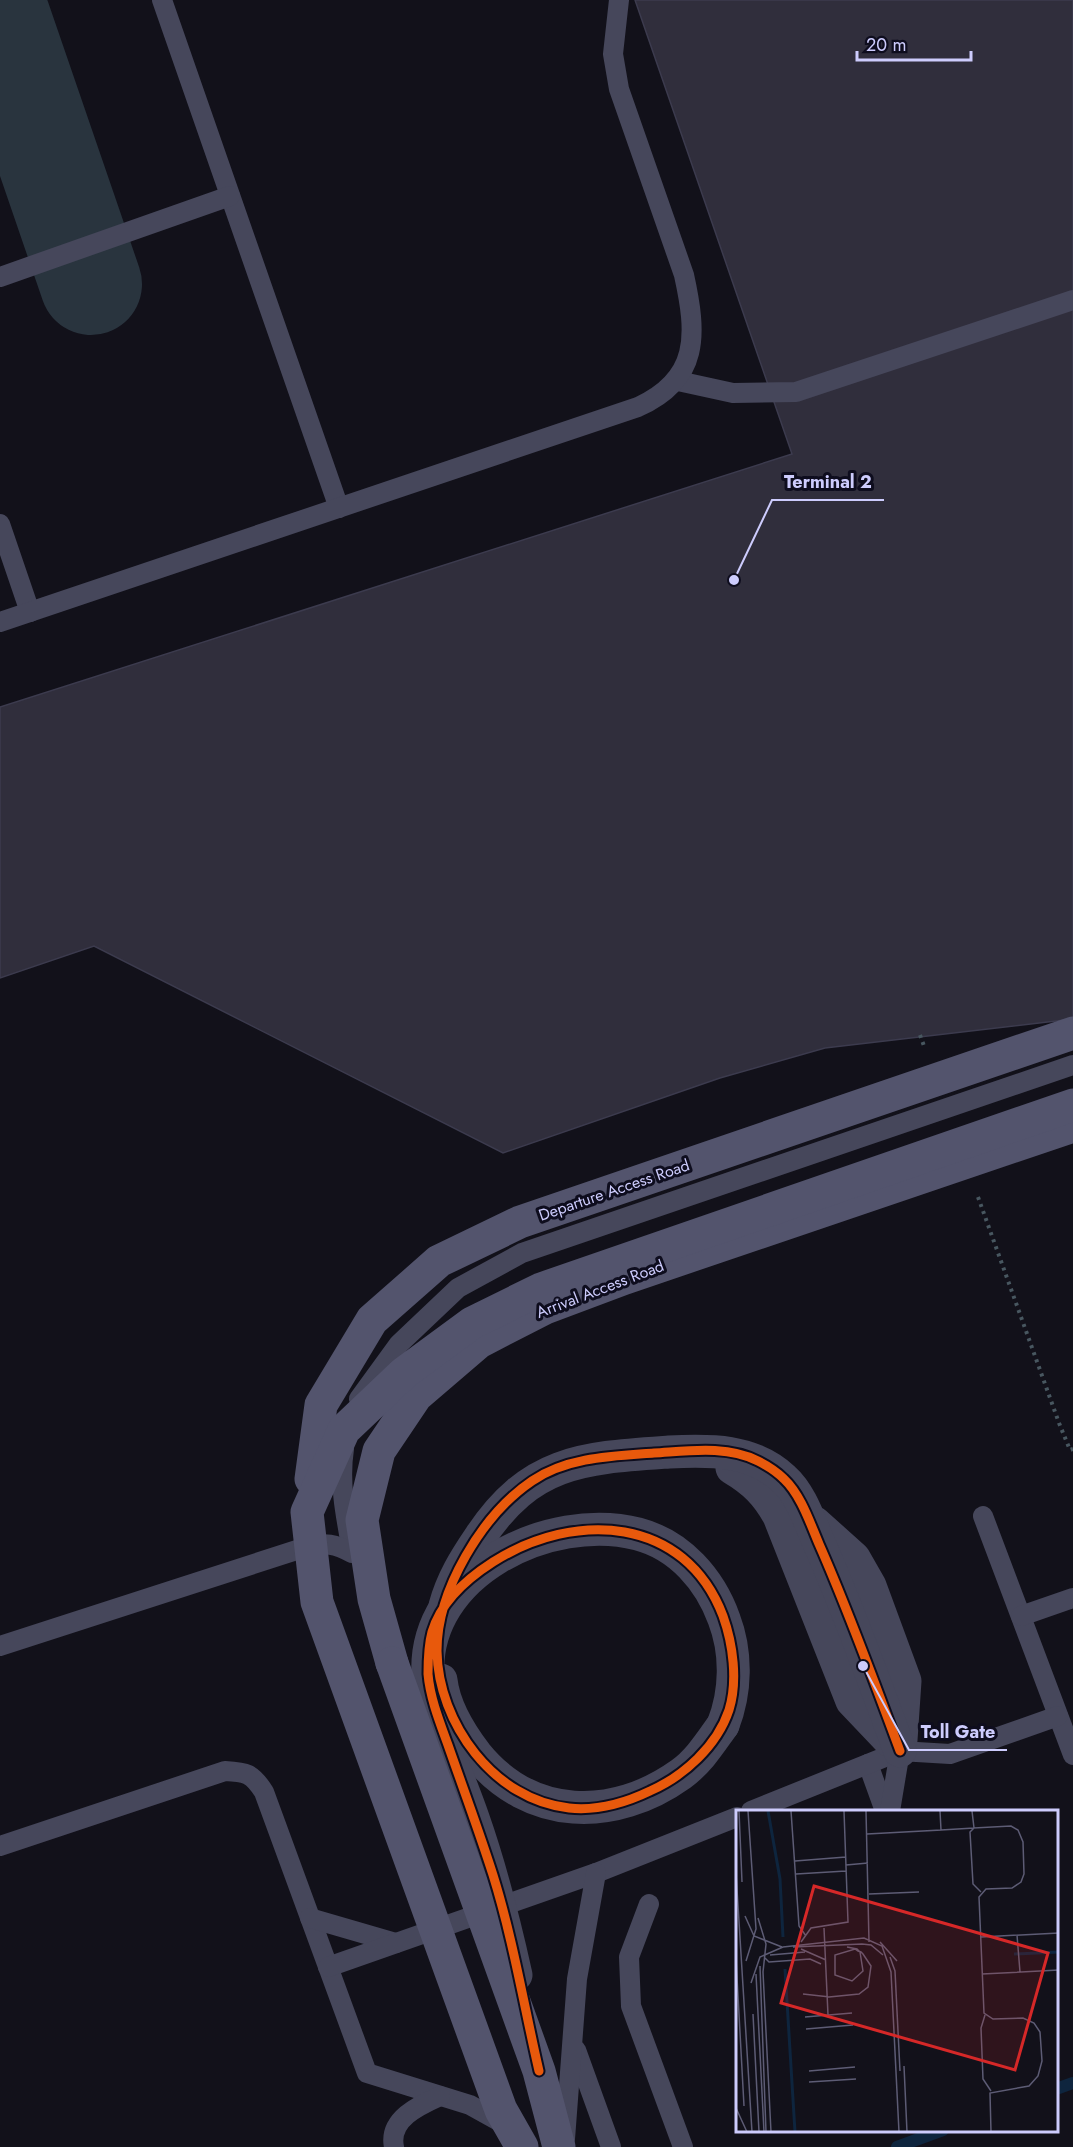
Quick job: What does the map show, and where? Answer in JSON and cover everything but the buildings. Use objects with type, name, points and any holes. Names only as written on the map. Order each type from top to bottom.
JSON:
[{"type":"street","name":"Departure Access Road","points":[[522,2147],[501,2110],[317,1602],[307,1512],[321,1405],[372,1320],[439,1262],[520,1222],[1073,1033]]},
{"type":"street","points":[[307,1512],[344,1430],[404,1373],[472,1323],[541,1289],[619,1260],[1073,1105]]},
{"type":"street","name":"Arrival Access Road","points":[[559,2147],[539,2071],[392,1664],[374,1599],[362,1520],[379,1451],[416,1396],[479,1342],[545,1308],[625,1278],[1073,1126]]},
{"type":"street","points":[[539,2071],[494,1879],[435,1710],[428,1675],[432,1632],[447,1602],[471,1576],[531,1542],[564,1532],[601,1528],[639,1534],[672,1549],[697,1570],[717,1601],[731,1637],[731,1704],[723,1725],[704,1752],[682,1773],[656,1789],[623,1802],[596,1808],[565,1808],[537,1800],[511,1788],[485,1766],[452,1717],[441,1684],[437,1651],[441,1619],[448,1593],[467,1556],[492,1518],[513,1495],[538,1477],[567,1465],[596,1458],[723,1450],[757,1460],[786,1480],[803,1507],[844,1600],[900,1751]]},
{"type":"street","points":[[686,1451],[727,1465],[750,1478],[767,1494],[779,1516],[852,1701],[900,1751]]},
{"type":"lane","points":[[162,0],[339,508]]},
{"type":"lane","points":[[0,622],[638,407],[659,397],[678,381],[686,365],[692,338],[691,305],[684,274],[619,89],[613,54],[619,0]]},
{"type":"lane","points":[[0,277],[230,196]]},
{"type":"lane","points":[[678,381],[733,393],[796,392],[1073,300]]},
{"type":"lane","points":[[0,524],[30,612]]},
{"type":"lane","points":[[374,1599],[352,1553],[344,1508],[342,1466],[351,1411],[399,1344],[458,1288],[522,1253],[1073,1065]]},
{"type":"lane","points":[[983,1516],[1073,1755]]},
{"type":"lane","points":[[0,1646],[314,1545],[337,1545],[352,1553]]},
{"type":"lane","points":[[1021,1616],[1073,1598]]},
{"type":"lane","points":[[753,1810],[900,1751],[950,1754],[1058,1716]]},
{"type":"lane","points":[[890,1810],[900,1751]]},
{"type":"lane","points":[[868,1764],[885,1810]]},
{"type":"lane","points":[[0,1846],[225,1771],[241,1772],[255,1777],[264,1792],[367,2073],[470,2105],[524,2135],[534,2147]]},
{"type":"lane","points":[[328,1967],[596,1874],[736,1817]]},
{"type":"lane","points":[[565,2147],[577,1979],[596,1874]]},
{"type":"lane","points":[[649,1904],[629,1956],[631,2006],[683,2147]]},
{"type":"lane","points":[[310,1918],[396,1943]]},
{"type":"lane","points":[[572,2036],[582,2071],[610,2146]]},
{"type":"lane","points":[[394,2147],[400,2121],[419,2106],[440,2096]]},
{"type":"path","points":[[920,1035],[928,1058]]},
{"type":"path","points":[[976,1191],[1059,1423],[1070,1450],[1073,1449]]},
{"type":"waterway","points":[[1058,2088],[1073,2083]]},
{"type":"waterway","points":[[897,2147],[938,2132]]},
{"type":"taxiway","points":[[0,19],[91,284]]},
{"type":"cycle path","points":[[539,2071],[500,1899],[431,1692],[428,1674],[429,1653],[436,1621],[442,1610],[449,1600],[456,1591],[474,1575],[525,1545],[558,1534],[592,1530],[624,1532],[655,1541],[683,1558],[706,1583],[723,1616],[732,1650],[734,1675],[729,1710],[724,1723],[708,1747],[675,1777],[640,1795],[600,1807],[569,1808],[542,1802],[517,1790],[495,1774],[475,1753],[459,1730],[440,1678],[437,1651],[439,1628],[445,1603],[454,1579],[480,1534],[496,1513],[514,1496],[532,1481],[560,1467],[607,1457],[694,1450],[720,1451],[746,1456],[768,1467],[790,1486],[804,1510],[851,1621],[900,1751]]},
{"type":"place","name":"Terminal 2","points":[[734,580]]},
{"type":"place","name":"Toll Gate","points":[[863,1666]]}]
